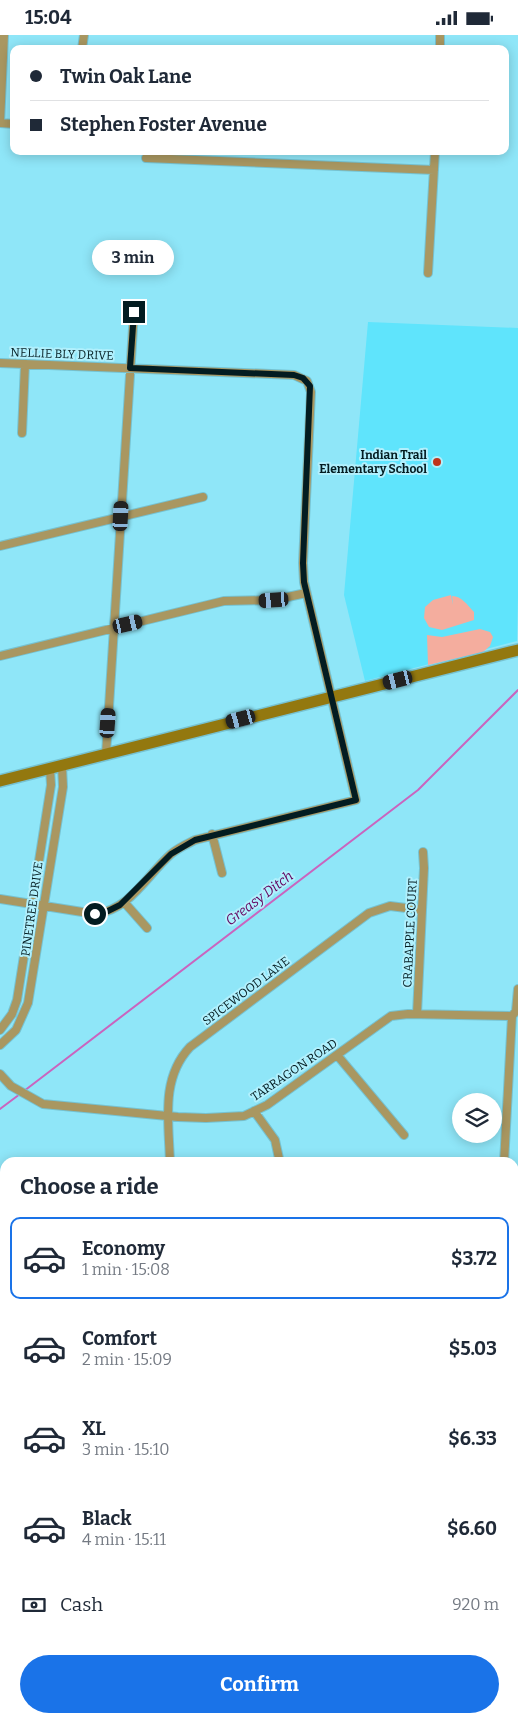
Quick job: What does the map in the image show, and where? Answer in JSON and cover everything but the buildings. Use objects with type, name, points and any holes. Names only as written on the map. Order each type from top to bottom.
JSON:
[{"type":"main road","points":[[0,781],[518,650]]},
{"type":"street","points":[[0,123],[4,35]]},
{"type":"street","points":[[428,273],[435,155]]},
{"type":"street","points":[[146,158],[434,170]]},
{"type":"street","points":[[106,754],[134,312]]},
{"type":"street","name":"NELLIE BLY DRIVE","points":[[0,363],[294,375],[303,378],[311,392],[303,563],[306,593]]},
{"type":"street","points":[[22,433],[25,364]]},
{"type":"street","points":[[0,546],[203,497]]},
{"type":"street","points":[[0,656],[224,601],[274,600],[306,593],[356,800],[212,834],[195,840],[171,854],[124,902],[108,911],[95,914],[0,899]]},
{"type":"street","name":"PINETREE DRIVE","points":[[0,1030],[12,1014],[17,1000],[33,903],[36,869],[56,767]]},
{"type":"street","name":"PINETREE DRIVE","points":[[0,1045],[16,1030],[26,1010],[45,905],[48,871],[63,787],[56,767]]},
{"type":"street","points":[[212,834],[222,873]]},
{"type":"street","name":"CRABAPPLE COURT","points":[[417,1014],[424,868],[423,852]]},
{"type":"street","points":[[124,902],[147,928]]},
{"type":"street","name":"SPICEWOOD LANE","points":[[170,1157],[169,1089],[172,1073],[184,1053],[197,1041],[374,910],[397,905],[422,910]]},
{"type":"street","points":[[504,1157],[512,1017],[516,1011],[518,989]]},
{"type":"street","name":"TARRAGON ROAD","points":[[0,1074],[11,1086],[43,1104],[169,1116],[219,1118],[244,1115],[267,1105],[387,1018],[396,1015],[417,1014],[512,1017]]},
{"type":"street","points":[[337,1055],[404,1135]]},
{"type":"street","points":[[254,1111],[275,1140],[279,1157]]},
{"type":"shaded area","name":"Indian Trail Elementary School","points":[[368,322],[518,328],[518,597],[517,641],[365,681],[344,595]]},
{"type":"shaded area","points":[[451,595],[453,605],[452,596],[462,599],[467,604],[474,612],[474,620],[442,630],[429,627],[424,618],[425,607],[433,600]]},
{"type":"shaded area","points":[[480,629],[490,632],[493,637],[490,646],[483,652],[428,665],[427,635],[442,637]]},
{"type":"waterway","name":"Greasy Ditch","points":[[24,1091],[418,790],[518,690]]},
{"type":"waterway","name":"Greasy Ditch","points":[[0,1109],[20,1094]]},
{"type":"place","name":"Indian Trail Elementary School","points":[[437,462]]},
{"type":"route","points":[[95,914],[108,911],[120,905],[171,854],[195,840],[212,834],[356,800],[304,582],[304,524],[310,386],[303,378],[294,375],[130,368],[134,312]]}]
